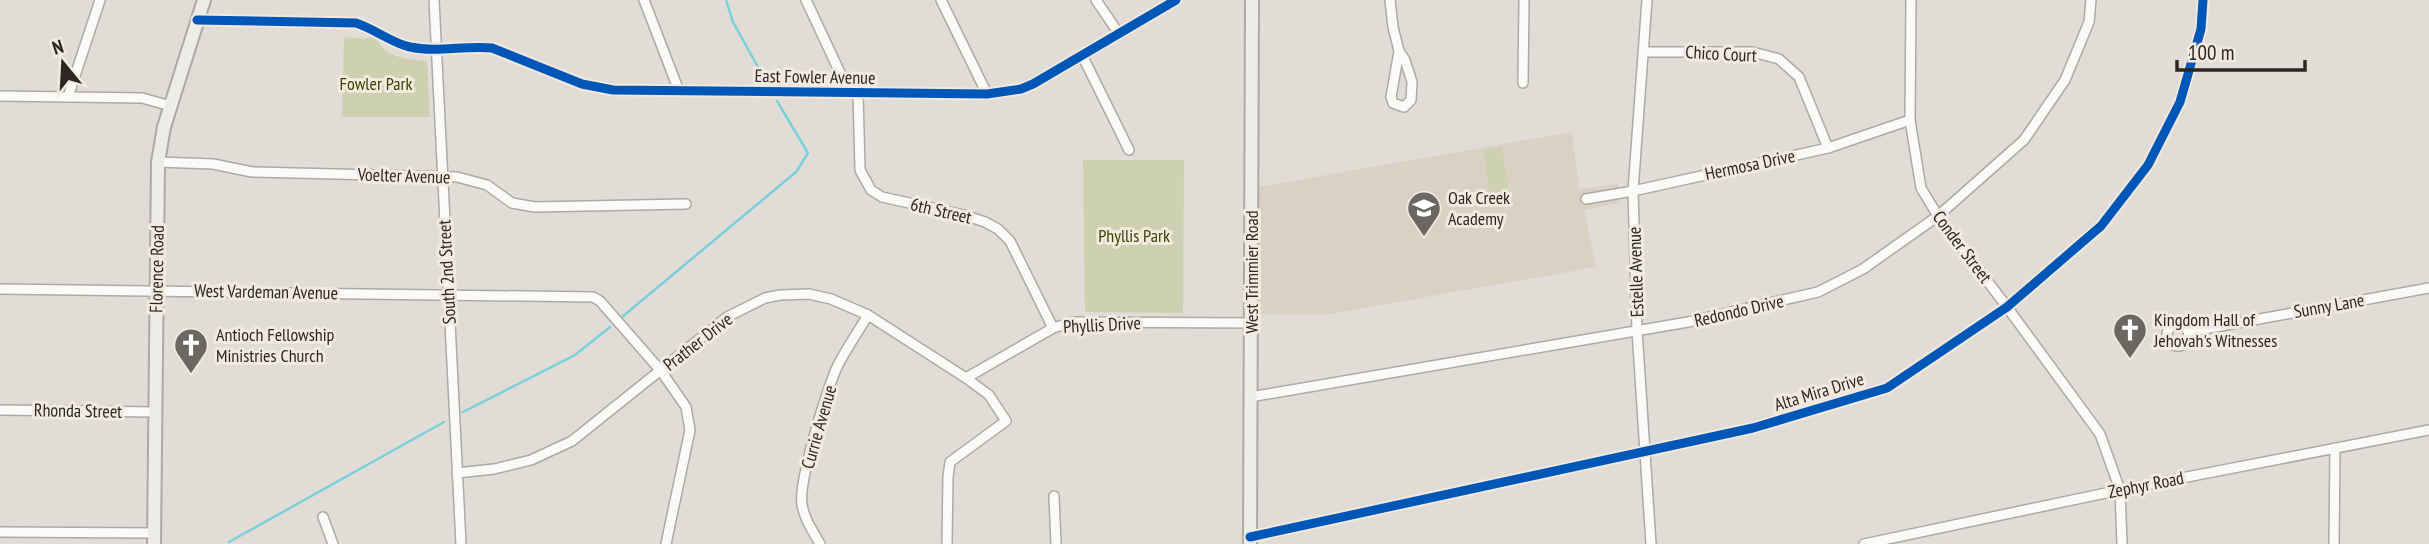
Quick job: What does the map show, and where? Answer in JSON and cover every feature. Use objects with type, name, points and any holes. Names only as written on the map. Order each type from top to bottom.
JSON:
[{"type":"street","points":[[68,97],[100,0]]},
{"type":"street","name":"Florence Road","points":[[154,539],[158,162],[164,127],[204,0]]},
{"type":"street","name":"South 2nd Street","points":[[434,0],[461,544]]},
{"type":"street","points":[[644,0],[679,91]]},
{"type":"street","points":[[806,0],[854,93]]},
{"type":"street","points":[[941,0],[987,94]]},
{"type":"street","points":[[1096,0],[1119,34]]},
{"type":"street","name":"East Fowler Avenue","points":[[197,20],[356,23],[406,46],[436,49],[492,48],[582,84],[613,90],[987,94],[1021,89],[1033,84],[1176,0]]},
{"type":"street","points":[[1391,0],[1393,27],[1399,51],[1409,69],[1412,92],[1411,100],[1404,107],[1393,103],[1391,97],[1399,51]]},
{"type":"street","points":[[1523,83],[1524,0]]},
{"type":"street","name":"Estelle Avenue","points":[[1647,0],[1633,191],[1637,330],[1651,544]]},
{"type":"street","name":"Conder Street","points":[[1911,0],[1910,120],[1921,188],[1938,216],[2100,434],[2120,490],[2122,544]]},
{"type":"street","name":"Redondo Drive","points":[[1250,397],[1688,322],[1818,292],[1863,269],[1938,216],[2024,140],[2065,80],[2089,22],[2091,0]]},
{"type":"street","name":"Alta Mira Drive","points":[[1250,541],[1753,428],[1887,388],[2007,307],[2101,226],[2148,165],[2180,102],[2202,29],[2203,0]]},
{"type":"street","name":"West Trimmier Road","points":[[1250,541],[1252,1]]},
{"type":"street","name":"Chico Court","points":[[1643,52],[1752,52],[1779,59],[1799,77],[1828,148]]},
{"type":"street","points":[[1082,55],[1129,149]]},
{"type":"street","name":"6th Street","points":[[854,93],[860,170],[871,190],[882,197],[964,215],[998,229],[1010,242],[1053,327]]},
{"type":"street","points":[[0,96],[142,98],[171,106]]},
{"type":"street","name":"Hermosa Drive","points":[[1586,198],[1633,191],[1828,148],[1910,120]]},
{"type":"street","name":"Voelter Avenue","points":[[158,162],[213,164],[252,172],[442,176],[473,180],[487,185],[512,203],[535,207],[686,204]]},
{"type":"street","name":"Sunny Lane","points":[[2188,332],[2429,288]]},
{"type":"street","name":"West Vardeman Avenue","points":[[0,289],[593,297],[600,301],[661,371],[686,407],[690,430],[666,544]]},
{"type":"street","name":"Prather Drive","points":[[457,473],[494,469],[548,453],[587,430],[727,317],[765,298],[809,294],[831,299],[868,315],[966,378],[989,395],[1006,421],[950,462],[947,544]]},
{"type":"street","name":"Currie Avenue","points":[[820,544],[804,515],[802,484],[827,394],[838,367],[868,315]]},
{"type":"street","name":"Phyllis Drive","points":[[966,378],[1053,327],[1073,322],[1252,323]]},
{"type":"street","name":"Rhonda Street","points":[[0,410],[156,412]]},
{"type":"street","name":"Zephyr Road","points":[[1864,544],[2120,490],[2429,430]]},
{"type":"street","points":[[2334,544],[2335,448]]},
{"type":"street","points":[[1054,496],[1056,544]]},
{"type":"street","points":[[323,517],[332,544]]},
{"type":"street","points":[[0,531],[154,539]]},
{"type":"shaded area","name":"Oak Creek Academy","points":[[1572,132],[1579,189],[1618,184],[1620,203],[1584,210],[1596,267],[1324,315],[1258,314],[1259,187]]},
{"type":"green space","name":"Fowler Park","points":[[344,37],[373,37],[391,54],[427,61],[430,117],[342,117]]},
{"type":"green space","points":[[1502,147],[1509,192],[1490,195],[1483,150]]},
{"type":"green space","name":"Phyllis Park","points":[[1083,160],[1184,160],[1183,313],[1085,312]]},
{"type":"waterway","points":[[726,0],[733,22],[769,87]]},
{"type":"waterway","points":[[622,317],[796,172],[808,153],[777,101]]},
{"type":"waterway","points":[[463,412],[575,355],[610,327]]},
{"type":"waterway","points":[[229,542],[444,422]]},
{"type":"cycle path","points":[[197,20],[356,23],[410,47],[492,48],[582,84],[613,90],[987,94],[1021,89],[1033,84],[1176,0]]},
{"type":"cycle path","points":[[1250,537],[1753,428],[1887,388],[2007,307],[2101,226],[2148,165],[2180,102],[2201,29],[2203,0]]},
{"type":"place","name":"Oak Creek Academy","points":[[1424,238]]},
{"type":"place","name":"Kingdom Hall of Jehovah's Witnesses","points":[[2130,360]]},
{"type":"place","name":"Antioch Fellowship Ministries Church","points":[[191,375]]}]
